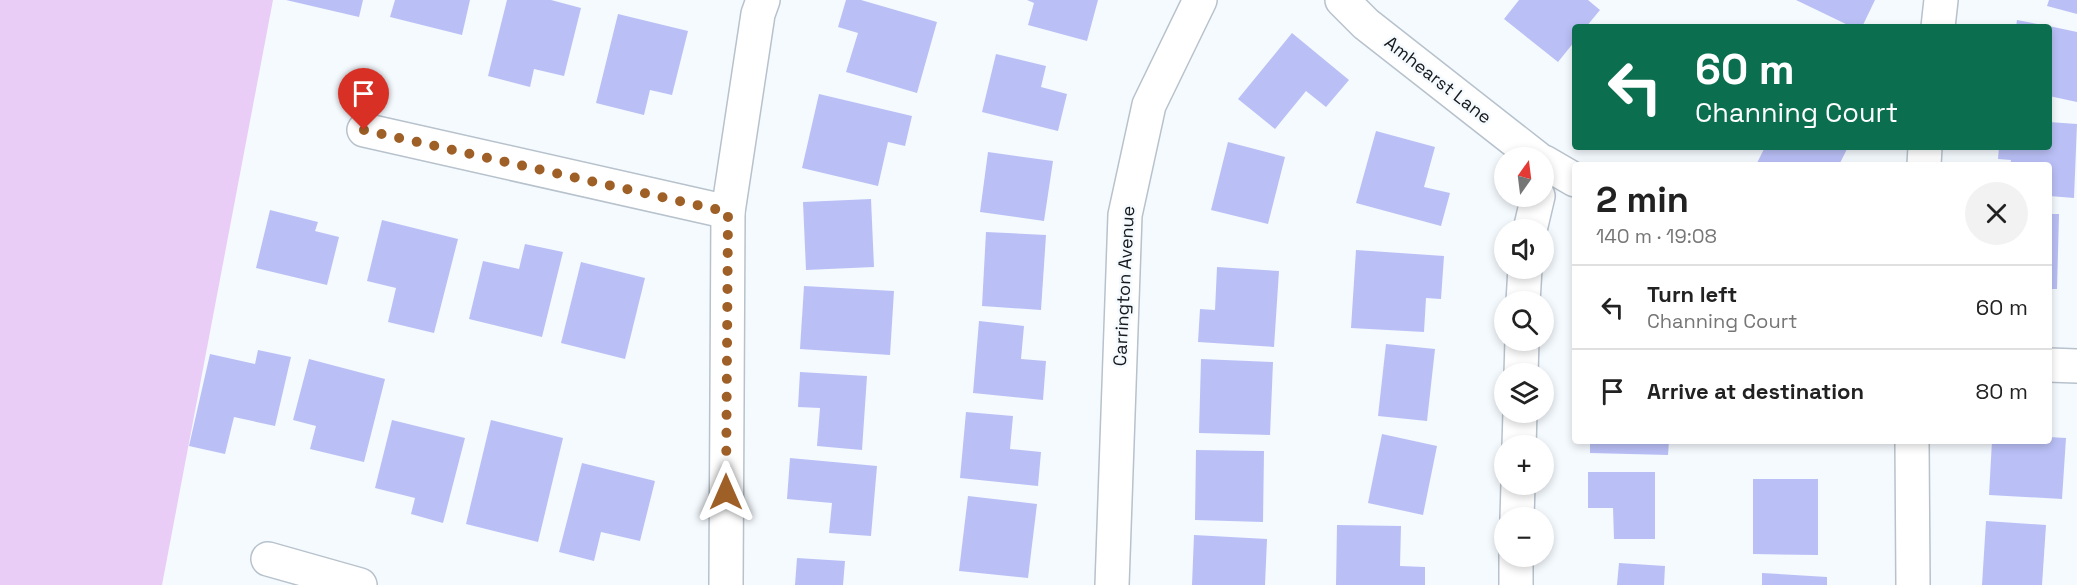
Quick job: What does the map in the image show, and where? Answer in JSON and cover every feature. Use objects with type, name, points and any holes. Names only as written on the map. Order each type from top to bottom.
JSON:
[{"type":"street","points":[[726,585],[728,212],[758,14],[763,0]]},
{"type":"street","name":"Carrington Avenue","points":[[1112,585],[1125,215],[1149,105],[1200,0]]},
{"type":"street","name":"Amhearst Lane","points":[[1342,0],[1366,24],[1520,147]]},
{"type":"street","points":[[1938,24],[1941,0]]},
{"type":"street","points":[[364,130],[728,212]]},
{"type":"street","name":"Amhearst Lane","points":[[1554,170],[1572,179]]},
{"type":"street","points":[[2052,365],[2077,366]]},
{"type":"street","points":[[1912,444],[1913,585]]},
{"type":"street","points":[[268,559],[360,585]]},
{"type":"street","points":[[1516,567],[1516,585]]},
{"type":"shaded area","points":[[0,0],[273,0],[162,585],[0,585]]},
{"type":"building","points":[[286,0],[363,0],[359,17]]},
{"type":"building","points":[[395,0],[470,0],[462,35],[390,17]]},
{"type":"building","points":[[507,0],[551,0],[581,8],[564,76],[534,69],[530,87],[488,76]]},
{"type":"building","points":[[846,0],[861,0],[937,22],[917,93],[846,72],[858,33],[838,27]]},
{"type":"building","points":[[1027,0],[1098,0],[1087,41],[1028,25],[1034,3]]},
{"type":"building","points":[[1519,0],[1588,0],[1600,10],[1588,24],[1572,24],[1572,45],[1558,62],[1504,19]]},
{"type":"building","points":[[1796,0],[1875,0],[1863,24],[1846,24]]},
{"type":"building","points":[[2049,0],[2077,0],[2077,14],[2047,6]]},
{"type":"building","points":[[618,14],[688,31],[672,95],[650,90],[644,115],[596,103]]},
{"type":"building","points":[[2017,20],[2038,24],[2016,24]]},
{"type":"building","points":[[2052,27],[2077,32],[2077,102],[2052,97]]},
{"type":"building","points":[[1292,33],[1349,80],[1326,107],[1306,91],[1275,129],[1238,99]]},
{"type":"building","points":[[996,54],[1046,66],[1041,87],[1067,94],[1058,131],[982,112]]},
{"type":"building","points":[[819,94],[912,116],[905,146],[888,142],[878,186],[802,168]]},
{"type":"building","points":[[2052,122],[2077,124],[2074,198],[2052,196],[2052,162],[2011,162],[2011,160],[1998,159],[1999,150],[2052,150]]},
{"type":"building","points":[[1376,131],[1435,147],[1424,187],[1450,193],[1441,226],[1356,203]]},
{"type":"building","points":[[1228,142],[1285,157],[1268,224],[1211,210]]},
{"type":"building","points":[[1764,150],[1846,150],[1840,162],[1758,162]]},
{"type":"building","points":[[988,152],[1053,161],[1044,221],[980,212]]},
{"type":"building","points":[[871,199],[874,267],[806,270],[803,202]]},
{"type":"building","points":[[270,210],[318,222],[315,231],[339,237],[327,285],[256,268]]},
{"type":"building","points":[[2052,214],[2059,214],[2057,289],[2052,289]]},
{"type":"building","points":[[382,220],[458,239],[434,333],[388,322],[396,288],[367,281]]},
{"type":"building","points":[[986,232],[1046,235],[1041,310],[982,306]]},
{"type":"building","points":[[525,244],[563,252],[542,337],[469,319],[483,261],[519,269]]},
{"type":"building","points":[[1356,250],[1444,256],[1441,299],[1426,298],[1424,332],[1351,328]]},
{"type":"building","points":[[581,262],[645,278],[625,359],[561,343]]},
{"type":"building","points":[[1217,267],[1279,271],[1274,347],[1198,342],[1200,309],[1215,310]]},
{"type":"building","points":[[804,286],[894,291],[890,355],[800,349]]},
{"type":"building","points":[[979,321],[1024,326],[1021,359],[1046,361],[1043,400],[973,393]]},
{"type":"building","points":[[1386,344],[1435,349],[1427,421],[1378,416]]},
{"type":"building","points":[[258,350],[291,357],[275,426],[234,417],[225,454],[189,446],[210,354],[255,364]]},
{"type":"building","points":[[309,359],[385,379],[364,462],[310,449],[316,426],[293,420]]},
{"type":"building","points":[[1201,359],[1273,362],[1270,435],[1199,433]]},
{"type":"building","points":[[800,372],[867,376],[862,450],[817,446],[820,408],[798,407]]},
{"type":"building","points":[[966,412],[1013,416],[1010,449],[1041,452],[1038,486],[960,478]]},
{"type":"building","points":[[392,420],[465,438],[443,523],[411,514],[415,498],[375,488]]},
{"type":"building","points":[[491,420],[563,438],[538,542],[466,524]]},
{"type":"building","points":[[1382,434],[1437,446],[1423,515],[1368,503]]},
{"type":"building","points":[[2052,437],[2066,438],[2062,499],[1989,495],[1992,444],[2052,444]]},
{"type":"building","points":[[1590,444],[1669,444],[1668,455],[1590,453]]},
{"type":"building","points":[[1196,450],[1264,451],[1263,522],[1195,520]]},
{"type":"building","points":[[790,458],[877,466],[871,536],[829,533],[832,503],[787,499]]},
{"type":"building","points":[[582,463],[655,481],[640,541],[601,532],[594,561],[559,552]]},
{"type":"building","points":[[1588,472],[1655,472],[1655,539],[1614,539],[1613,508],[1588,508]]},
{"type":"building","points":[[1753,479],[1818,479],[1818,555],[1753,554]]},
{"type":"building","points":[[968,496],[1037,504],[1028,578],[959,571]]},
{"type":"building","points":[[1986,521],[2046,525],[2042,585],[1982,585]]},
{"type":"building","points":[[1337,525],[1401,526],[1400,566],[1425,567],[1425,585],[1336,585]]},
{"type":"building","points":[[1194,535],[1267,539],[1265,585],[1192,585]]},
{"type":"building","points":[[797,558],[845,561],[843,585],[795,585]]},
{"type":"building","points":[[1619,563],[1665,566],[1664,585],[1617,585]]},
{"type":"building","points":[[1762,573],[1827,577],[1827,585],[1762,585]]},
{"type":"route","points":[[364,130],[728,212],[726,492]]}]
